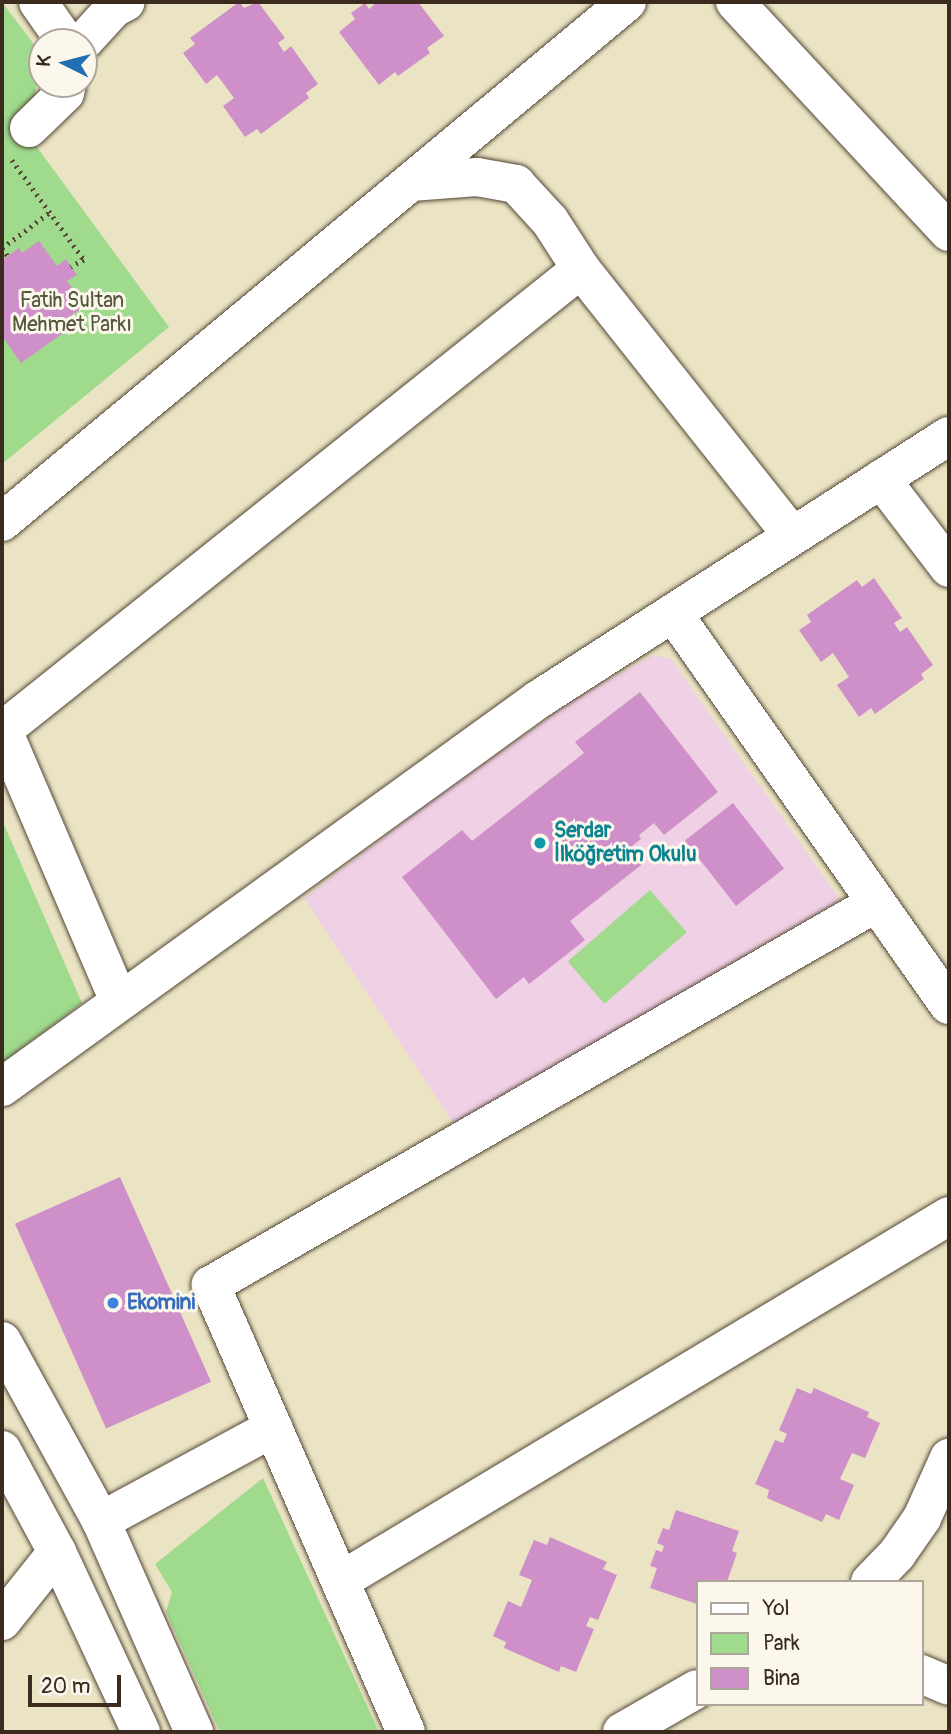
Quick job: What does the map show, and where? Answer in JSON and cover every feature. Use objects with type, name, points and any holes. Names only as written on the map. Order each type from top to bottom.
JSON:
[{"type":"street","points":[[38,2],[56,28]]},
{"type":"street","points":[[95,28],[114,8],[126,2]]},
{"type":"street","points":[[2,523],[627,2]]},
{"type":"street","points":[[735,2],[949,232]]},
{"type":"street","points":[[19,142],[60,98]]},
{"type":"street","points":[[411,182],[477,177],[516,184],[550,221],[581,269],[792,536]]},
{"type":"street","points":[[118,1001],[2,729],[581,269]]},
{"type":"street","points":[[2,1087],[539,699],[949,436]]},
{"type":"street","points":[[881,479],[949,568]]},
{"type":"street","points":[[673,613],[949,1005]]},
{"type":"street","points":[[406,1732],[211,1285],[876,904]]},
{"type":"street","points":[[340,1581],[949,1216]]},
{"type":"street","points":[[2,1341],[101,1521],[194,1732]]},
{"type":"street","points":[[101,1521],[273,1428]]},
{"type":"street","points":[[2,1450],[58,1552],[141,1732]]},
{"type":"street","points":[[872,1580],[897,1554],[922,1518],[949,1458]]},
{"type":"street","points":[[2,1621],[58,1552]]},
{"type":"street","points":[[923,1675],[949,1686]]},
{"type":"street","points":[[622,1732],[696,1690]]},
{"type":"path","points":[[19,142],[50,212],[84,260],[71,267]]},
{"type":"path","points":[[8,256],[2,248],[50,212]]},
{"type":"shaded area","points":[[653,655],[671,659],[840,900],[455,1126],[304,898],[434,799],[580,696]]},
{"type":"green space","name":"Fatih Sultan Mehmet Parkı","points":[[2,2],[28,36],[28,98],[34,98],[29,128],[31,139],[169,327],[2,464]]},
{"type":"green space","points":[[2,820],[82,1003],[2,1063]]},
{"type":"green space","points":[[650,890],[687,932],[604,1004],[568,962]]},
{"type":"green space","points":[[263,1478],[379,1732],[220,1732],[166,1612],[172,1592],[155,1564]]},
{"type":"building","points":[[239,2],[244,8],[258,2],[285,38],[278,43],[284,52],[291,46],[318,84],[306,93],[309,98],[261,134],[257,129],[245,137],[223,106],[234,98],[217,75],[206,84],[183,53],[195,44],[190,38]]},
{"type":"building","points":[[372,2],[418,2],[444,36],[427,48],[430,53],[398,76],[395,72],[379,85],[339,32],[355,19],[351,13],[365,3],[369,9],[374,5]]},
{"type":"building","points":[[39,241],[57,266],[66,259],[77,275],[67,281],[85,306],[71,316],[76,324],[21,363],[2,336],[2,260],[19,248],[22,253]]},
{"type":"building","points":[[874,578],[902,618],[894,623],[900,632],[907,627],[933,665],[921,674],[924,679],[875,714],[871,708],[859,717],[837,685],[849,677],[833,653],[821,662],[799,630],[811,622],[807,615],[857,580],[862,587]]},
{"type":"building","name":"Serdar İlköğretim Okulu","points":[[640,692],[718,792],[664,835],[654,823],[639,835],[641,839],[632,846],[645,862],[570,921],[585,940],[529,984],[524,977],[496,999],[402,877],[462,830],[472,841],[584,753],[575,742]]},
{"type":"building","name":"Serdar İlköğretim Okulu","points":[[733,803],[784,868],[736,906],[685,841]]},
{"type":"building","points":[[120,1177],[211,1382],[106,1428],[15,1224]]},
{"type":"building","points":[[797,1388],[811,1394],[814,1388],[869,1412],[867,1417],[880,1423],[865,1458],[852,1453],[840,1479],[854,1485],[839,1520],[826,1514],[822,1522],[767,1498],[769,1490],[755,1484],[775,1440],[783,1443],[787,1434],[779,1430]]},
{"type":"building","points":[[676,1510],[739,1531],[732,1551],[737,1553],[728,1580],[696,1580],[696,1604],[650,1588],[657,1568],[650,1566],[656,1550],[662,1552],[664,1546],[657,1543],[663,1528],[669,1530]]},
{"type":"building","points":[[550,1537],[607,1562],[603,1569],[617,1575],[598,1620],[590,1617],[586,1626],[594,1629],[576,1672],[561,1666],[559,1672],[504,1648],[506,1642],[493,1636],[508,1601],[521,1607],[532,1580],[519,1575],[534,1540],[547,1545]]},
{"type":"place","name":"Serdar İlköğretim Okulu","points":[[540,843]]},
{"type":"place","name":"Ekomini","points":[[113,1303]]}]
